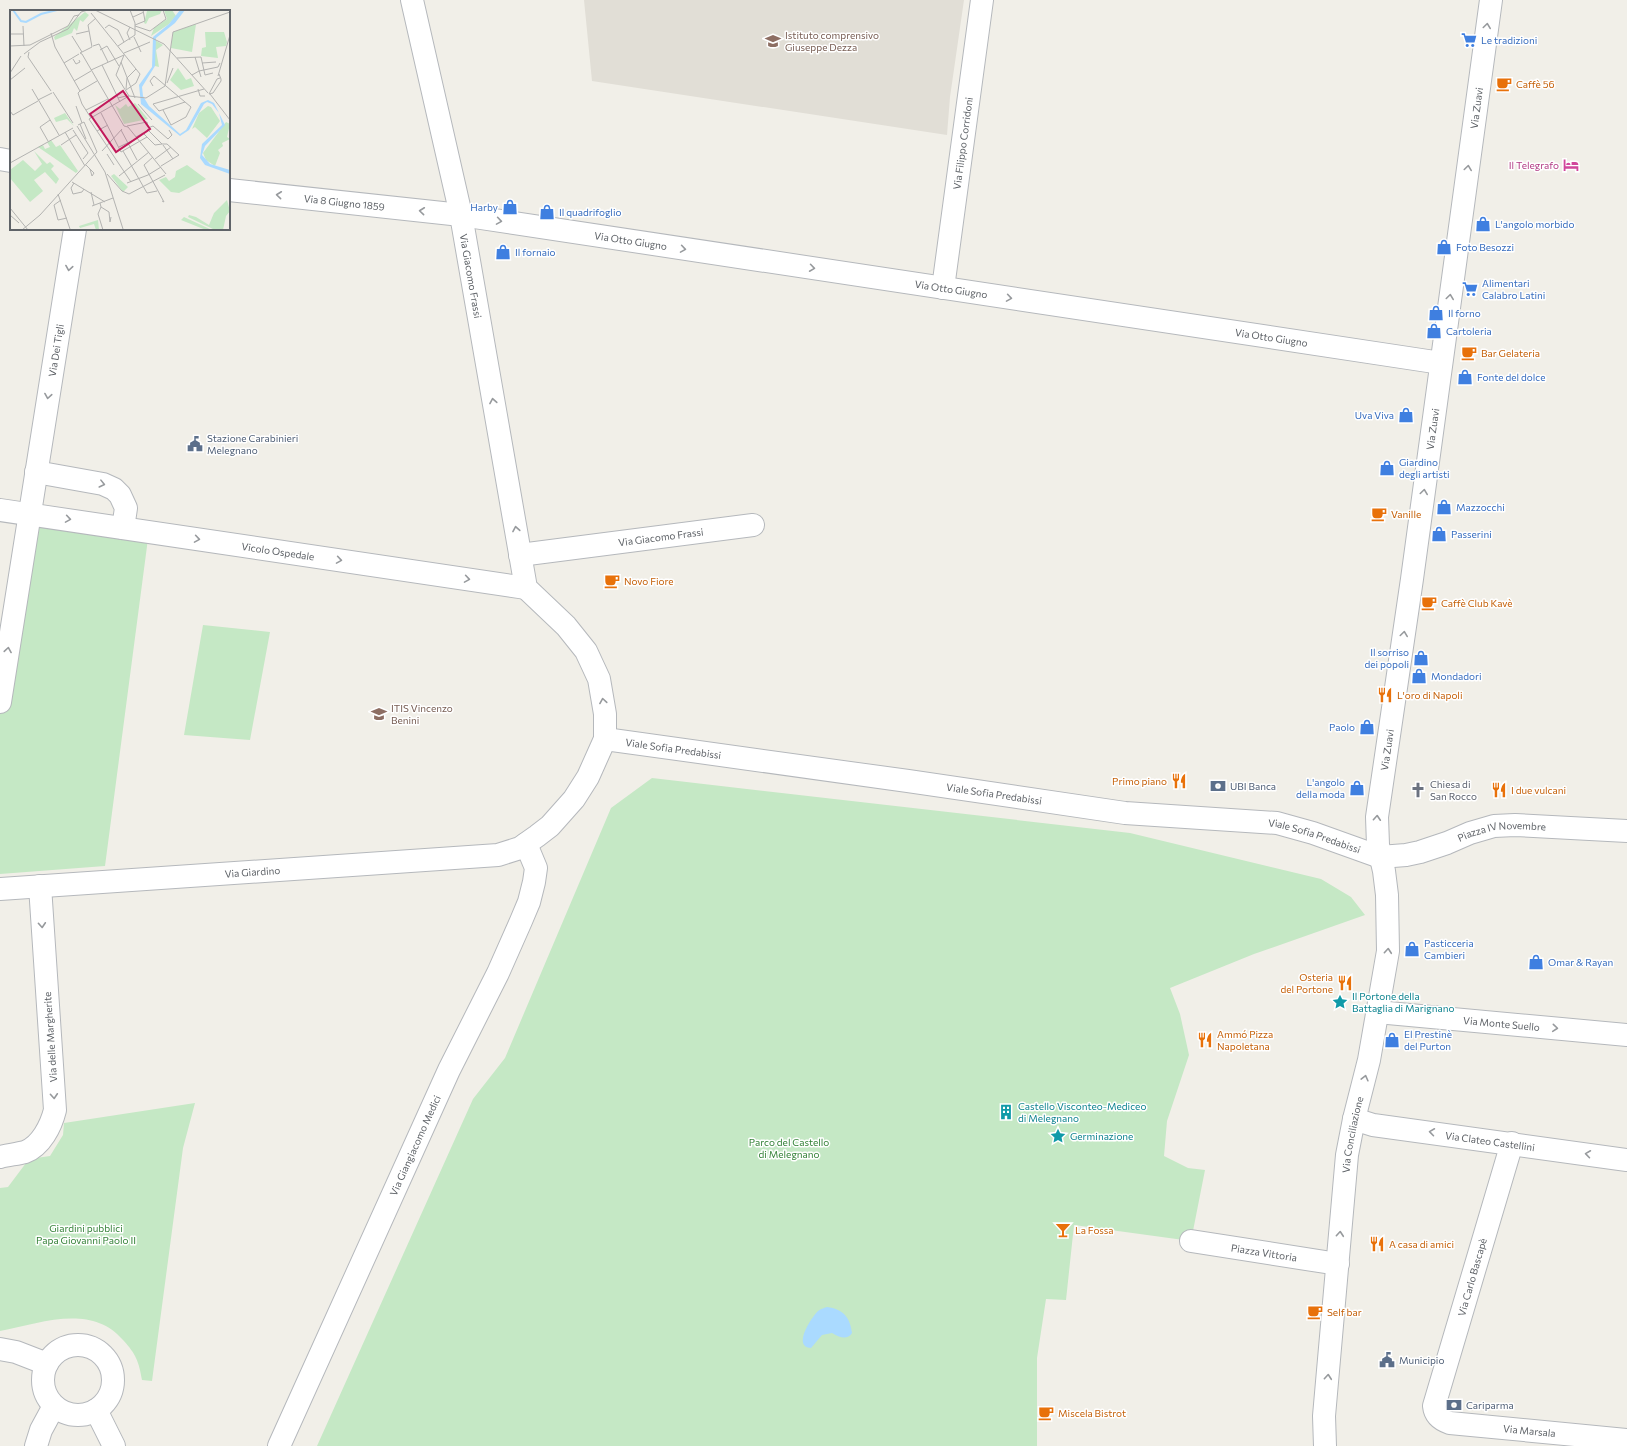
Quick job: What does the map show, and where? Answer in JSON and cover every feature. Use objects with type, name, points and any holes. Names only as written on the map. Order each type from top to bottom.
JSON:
[{"type":"street","name":"Via Giacomo Frassi","points":[[412,0],[461,216],[526,588]]},
{"type":"street","name":"Via Filippo Corridoni","points":[[943,288],[982,0]]},
{"type":"street","name":"Via Zuavi","points":[[1380,857],[1376,829],[1377,811],[1412,578],[1491,0]]},
{"type":"street","points":[[0,159],[10,161]]},
{"type":"street","name":"Via 8 Giugno 1859","points":[[230,190],[461,216]]},
{"type":"street","name":"Via Otto Giugno","points":[[461,216],[1441,364]]},
{"type":"street","name":"Via Dei Tigli","points":[[29,514],[75,230]]},
{"type":"street","points":[[36,472],[103,484],[114,489],[120,495],[126,508],[123,528]]},
{"type":"street","name":"Vicolo Ospedale","points":[[0,510],[526,588]]},
{"type":"street","points":[[0,702],[29,514]]},
{"type":"street","name":"Via Giacomo Frassi","points":[[520,555],[753,525]]},
{"type":"street","points":[[526,588],[566,626],[586,651],[599,680],[605,714],[605,740]]},
{"type":"street","name":"Viale Sofia Predabissi","points":[[605,740],[908,781],[1125,813],[1277,823],[1313,833],[1380,857]]},
{"type":"street","name":"Via Giardino","points":[[0,889],[490,857],[505,853],[526,844],[550,826],[574,799],[588,777],[605,740]]},
{"type":"street","name":"Piazza IV Novembre","points":[[1380,857],[1406,855],[1420,852],[1470,833],[1494,826],[1515,825],[1627,831]]},
{"type":"street","name":"Via Giangiacomo Medici","points":[[279,1446],[449,1070],[498,973],[529,902],[536,868],[526,844]]},
{"type":"street","name":"Via Conciliazione","points":[[1325,1446],[1324,1416],[1346,1162],[1354,1120],[1367,1071],[1376,1012],[1386,966],[1388,937],[1386,882],[1380,857]]},
{"type":"street","name":"Via delle Margherite","points":[[0,1157],[18,1154],[31,1149],[45,1134],[55,1110],[40,886]]},
{"type":"street","name":"Via Monte Suello","points":[[1376,1012],[1627,1035]]},
{"type":"street","name":"Via Clateo Castellini","points":[[1354,1120],[1373,1125],[1627,1158]]},
{"type":"street","name":"Via Carlo Bascapè","points":[[1434,1412],[1434,1406],[1512,1143]]},
{"type":"street","name":"Piazza Vittoria","points":[[1191,1241],[1338,1264]]},
{"type":"street","points":[[75,1345],[87,1346],[98,1351],[106,1358],[112,1369],[113,1380],[111,1392],[105,1402],[96,1410],[86,1414],[75,1415],[64,1412],[54,1406],[48,1397],[44,1386],[44,1374],[47,1364],[54,1354],[64,1348],[75,1345]]},
{"type":"street","points":[[0,1349],[16,1352],[47,1364]]},
{"type":"street","points":[[36,1446],[41,1430],[54,1406]]},
{"type":"street","points":[[96,1410],[114,1446]]},
{"type":"street","name":"Via Marsala","points":[[1434,1412],[1438,1417],[1450,1422],[1627,1440]]},
{"type":"shaded area","name":"Istituto comprensivo Giuseppe Dezza","points":[[584,0],[964,0],[950,97],[947,135],[592,81]]},
{"type":"green space","points":[[29,514],[149,531],[105,866],[0,874],[0,702]]},
{"type":"green space","points":[[203,625],[270,632],[250,740],[184,735]]},
{"type":"green space","name":"Parco del Castello di Melegnano","points":[[652,778],[1130,833],[1321,879],[1351,897],[1365,915],[1254,954],[1170,988],[1180,1014],[1189,1055],[1167,1121],[1164,1156],[1188,1168],[1205,1170],[1191,1241],[1074,1225],[1066,1300],[1046,1299],[1037,1358],[1037,1446],[317,1446],[473,1099],[505,1058],[611,808]]},
{"type":"green space","name":"Giardini pubblici Papa Giovanni Paolo II","points":[[195,1103],[183,1148],[152,1381],[142,1380],[140,1368],[136,1358],[123,1340],[110,1329],[96,1322],[81,1319],[65,1319],[0,1331],[0,1188],[8,1187],[29,1159],[50,1156],[63,1135],[64,1123]]},
{"type":"water","points":[[827,1307],[833,1308],[845,1315],[850,1322],[852,1333],[845,1338],[832,1333],[822,1335],[811,1348],[806,1346],[803,1343],[803,1338],[811,1320],[818,1311]]},
{"type":"place","name":"Le tradizioni","points":[[1469,40]]},
{"type":"place","name":"Istituto comprensivo Giuseppe Dezza","points":[[773,41]]},
{"type":"place","name":"Caffè 56","points":[[1504,84]]},
{"type":"place","name":"Il Telegrafo","points":[[1571,165]]},
{"type":"place","name":"Harby","points":[[510,207]]},
{"type":"place","name":"Il quadrifoglio","points":[[547,212]]},
{"type":"place","name":"L'angolo morbido","points":[[1483,224]]},
{"type":"place","name":"Foto Besozzi","points":[[1444,247]]},
{"type":"place","name":"Il fornaio","points":[[503,252]]},
{"type":"place","name":"Alimentari Calabro Latini","points":[[1470,289]]},
{"type":"place","name":"Il forno","points":[[1436,313]]},
{"type":"place","name":"Cartoleria","points":[[1434,331]]},
{"type":"place","name":"Bar Gelateria","points":[[1469,353]]},
{"type":"place","name":"Fonte del dolce","points":[[1465,377]]},
{"type":"place","name":"Uva Viva","points":[[1406,415]]},
{"type":"place","name":"Stazione Carabinieri Melegnano","points":[[195,444]]},
{"type":"place","name":"Giardino degli artisti","points":[[1387,468]]},
{"type":"place","name":"Mazzocchi","points":[[1444,507]]},
{"type":"place","name":"Vanille","points":[[1379,514]]},
{"type":"place","name":"Passerini","points":[[1439,534]]},
{"type":"place","name":"Novo Fiore","points":[[612,581]]},
{"type":"place","name":"Caffè Club Kavè","points":[[1429,603]]},
{"type":"place","name":"Il sorriso dei popoli","points":[[1421,658]]},
{"type":"place","name":"Mondadori","points":[[1419,676]]},
{"type":"place","name":"L'oro di Napoli","points":[[1385,695]]},
{"type":"place","name":"ITIS Vincenzo Benini","points":[[379,714]]},
{"type":"place","name":"Paolo","points":[[1367,727]]},
{"type":"place","name":"Primo piano","points":[[1179,781]]},
{"type":"place","name":"UBI Banca","points":[[1218,786]]},
{"type":"place","name":"L'angolo della moda","points":[[1357,788]]},
{"type":"place","name":"Chiesa di San Rocco","points":[[1418,790]]},
{"type":"place","name":"I due vulcani","points":[[1499,790]]},
{"type":"place","name":"Pasticceria Cambieri","points":[[1412,949]]},
{"type":"place","name":"Omar & Rayan","points":[[1536,962]]},
{"type":"place","name":"Osteria del Portone","points":[[1345,983]]},
{"type":"place","name":"Il Portone della Battaglia di Marignano","points":[[1340,1002]]},
{"type":"place","name":"Ammó Pizza Napoletana","points":[[1205,1040]]},
{"type":"place","name":"El Prestinè del Purton","points":[[1392,1040]]},
{"type":"place","name":"Castello Visconteo-Mediceo di Melegnano","points":[[1006,1112]]},
{"type":"place","name":"Germinazione","points":[[1058,1136]]},
{"type":"place","name":"La Fossa","points":[[1063,1230]]},
{"type":"place","name":"A casa di amici","points":[[1377,1244]]},
{"type":"place","name":"Self bar","points":[[1315,1312]]},
{"type":"place","name":"Municipio","points":[[1387,1360]]},
{"type":"place","name":"Cariparma","points":[[1454,1405]]},
{"type":"place","name":"Miscela Bistrot","points":[[1046,1413]]}]
